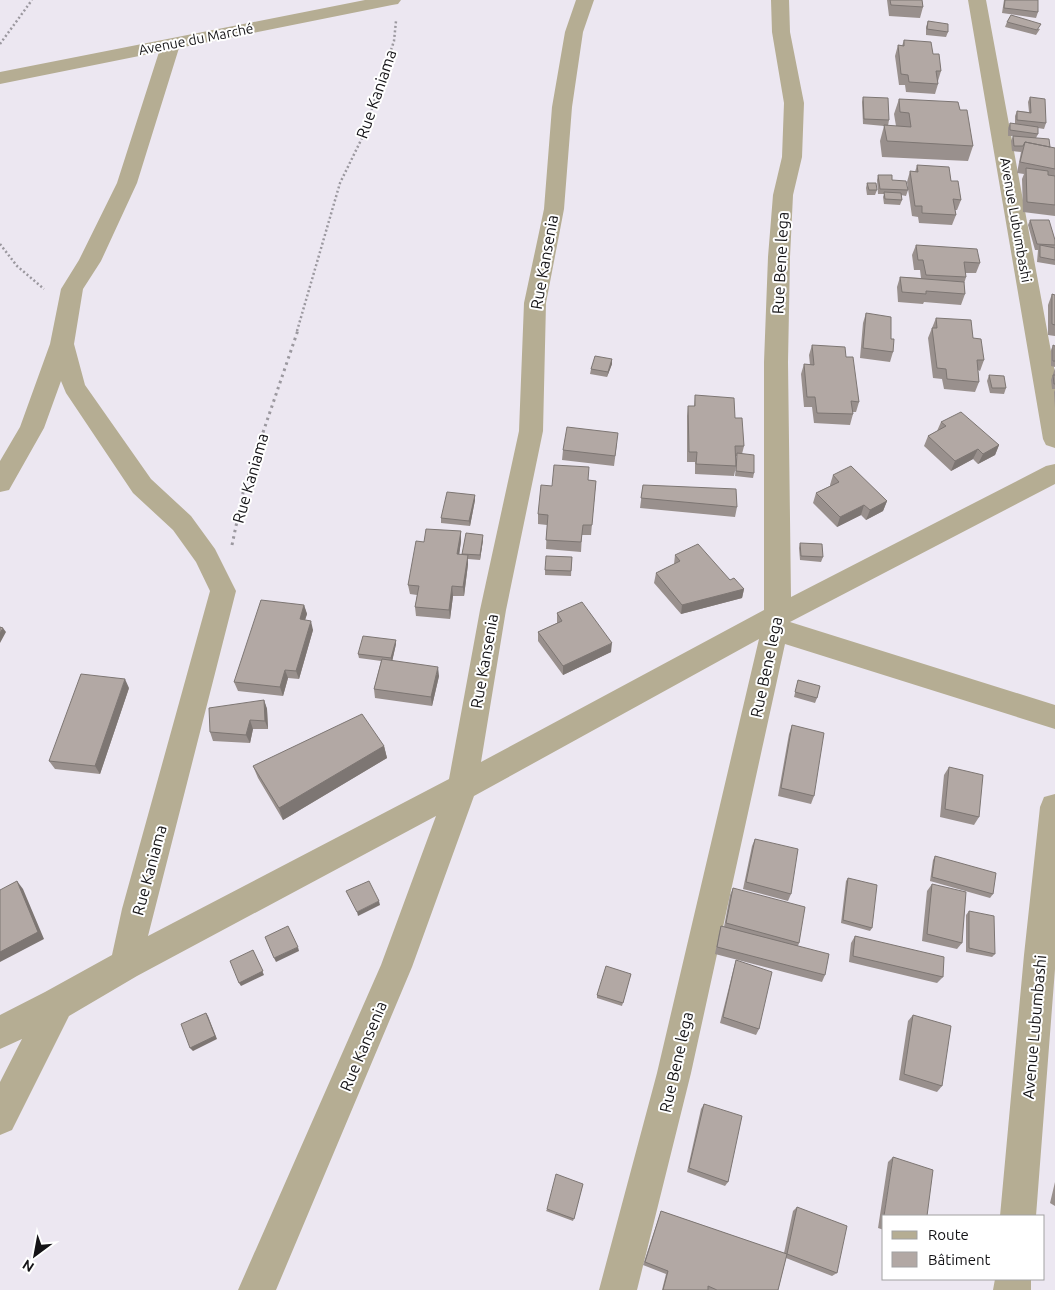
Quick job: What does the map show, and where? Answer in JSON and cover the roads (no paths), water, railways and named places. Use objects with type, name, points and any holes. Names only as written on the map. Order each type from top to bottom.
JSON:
[{"type":"street","name":"Rue Kansenia","points":[[257,1290],[396,967],[462,787],[494,610],[531,431],[535,303],[554,209],[563,98],[574,32],[585,0]]},
{"type":"street","name":"Rue Bene lega","points":[[618,1290],[674,1073],[777,623],[776,362],[778,257],[783,195],[792,157],[794,103],[779,13],[780,0]]},
{"type":"street","name":"Avenue Lubumbashi","points":[[978,0],[1055,439]]},
{"type":"street","name":"Avenue du Marché","points":[[0,78],[170,44],[394,8]]},
{"type":"street","points":[[0,483],[32,428],[62,344],[72,289],[90,261],[128,183],[170,44]]},
{"type":"street","name":"Rue Kaniama","points":[[62,344],[74,387],[142,486],[182,524],[206,556],[223,591],[143,892],[126,965]]},
{"type":"street","points":[[0,1032],[57,1004],[126,965],[462,787],[777,623],[1055,473]]},
{"type":"street","points":[[777,623],[1055,717]]},
{"type":"street","name":"Avenue Lubumbashi","points":[[1018,1215],[1048,958],[1055,807]]},
{"type":"street","points":[[0,1118],[57,1004]]}]
